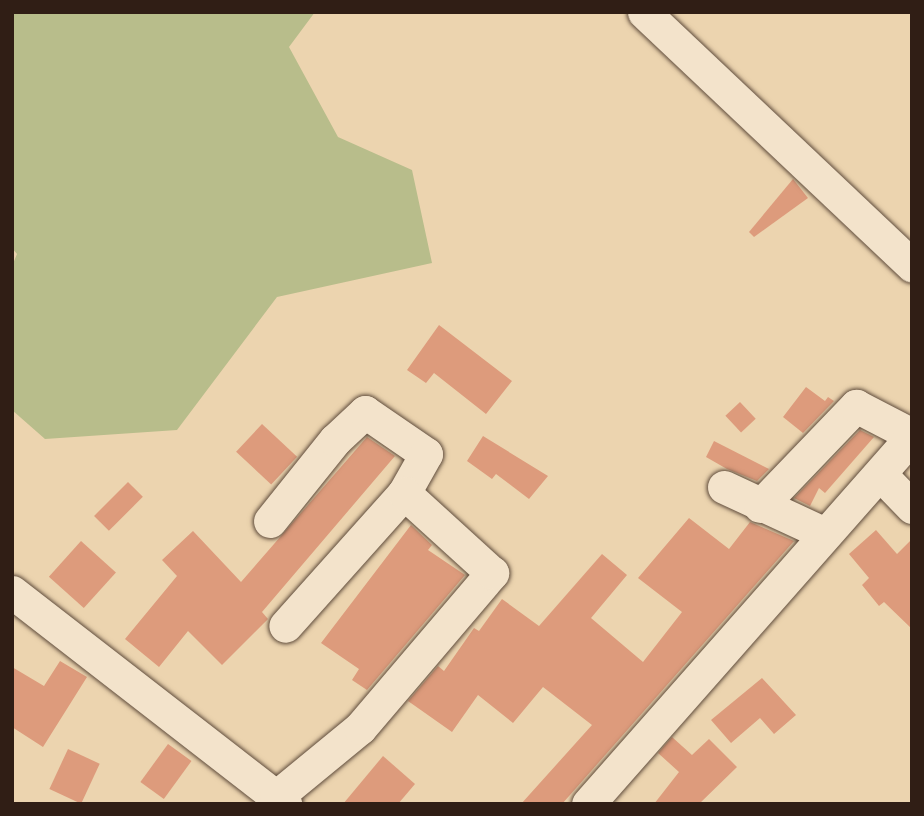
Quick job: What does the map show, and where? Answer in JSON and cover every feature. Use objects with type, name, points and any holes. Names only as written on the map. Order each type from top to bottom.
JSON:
[{"type":"street","points":[[644,12],[912,265]]},
{"type":"street","points":[[588,804],[823,533],[880,474],[912,435],[856,406],[760,506]]},
{"type":"street","points":[[270,521],[335,440],[365,412],[426,454],[404,493],[285,626]]},
{"type":"street","points":[[880,474],[912,507]]},
{"type":"street","points":[[724,487],[823,533]]},
{"type":"street","points":[[12,592],[280,800],[360,728],[492,573],[404,493]]},
{"type":"green space","points":[[12,12],[315,12],[289,47],[338,137],[412,170],[432,263],[277,297],[177,430],[45,439],[12,410],[12,266],[17,254],[12,248]]},
{"type":"building","points":[[793,179],[808,198],[754,237],[749,232]]},
{"type":"building","points":[[439,325],[512,381],[486,414],[434,373],[426,383],[407,370]]},
{"type":"building","points":[[806,387],[825,401],[828,397],[834,401],[803,433],[783,417]]},
{"type":"building","points":[[740,402],[756,419],[741,432],[725,416]]},
{"type":"building","points":[[262,424],[297,457],[271,485],[236,452]]},
{"type":"building","points":[[860,430],[874,437],[825,493],[819,488],[810,506],[794,498]]},
{"type":"building","points":[[483,436],[548,476],[529,499],[496,474],[492,479],[467,461]]},
{"type":"building","points":[[367,437],[395,456],[262,612],[268,619],[222,665],[188,631],[159,667],[125,639],[177,576],[162,560],[193,531],[241,582]]},
{"type":"building","points":[[714,441],[769,469],[757,481],[727,469],[706,457]]},
{"type":"building","points":[[128,482],[143,497],[109,531],[94,516]]},
{"type":"building","points":[[689,518],[729,549],[750,522],[794,541],[562,804],[521,804],[592,725],[543,687],[513,723],[478,695],[452,732],[408,701],[438,666],[444,671],[474,628],[479,631],[502,599],[539,626],[602,554],[627,575],[591,618],[643,662],[682,612],[638,578]]},
{"type":"building","points":[[411,525],[432,545],[428,550],[465,575],[367,690],[352,680],[359,669],[321,643]]},
{"type":"building","points":[[876,530],[897,554],[912,539],[912,629],[884,602],[879,606],[862,585],[869,578],[849,554]]},
{"type":"building","points":[[81,541],[116,572],[84,608],[49,577]]},
{"type":"building","points":[[60,661],[87,677],[43,747],[12,727],[12,667],[44,686]]},
{"type":"building","points":[[762,678],[796,715],[774,734],[760,718],[731,743],[711,720]]},
{"type":"building","points":[[672,737],[692,755],[709,739],[737,767],[699,804],[654,804],[679,772],[658,753]]},
{"type":"building","points":[[168,744],[191,761],[164,799],[140,782]]},
{"type":"building","points":[[68,749],[100,764],[81,804],[49,789]]},
{"type":"building","points":[[383,756],[415,784],[398,804],[343,804]]}]
